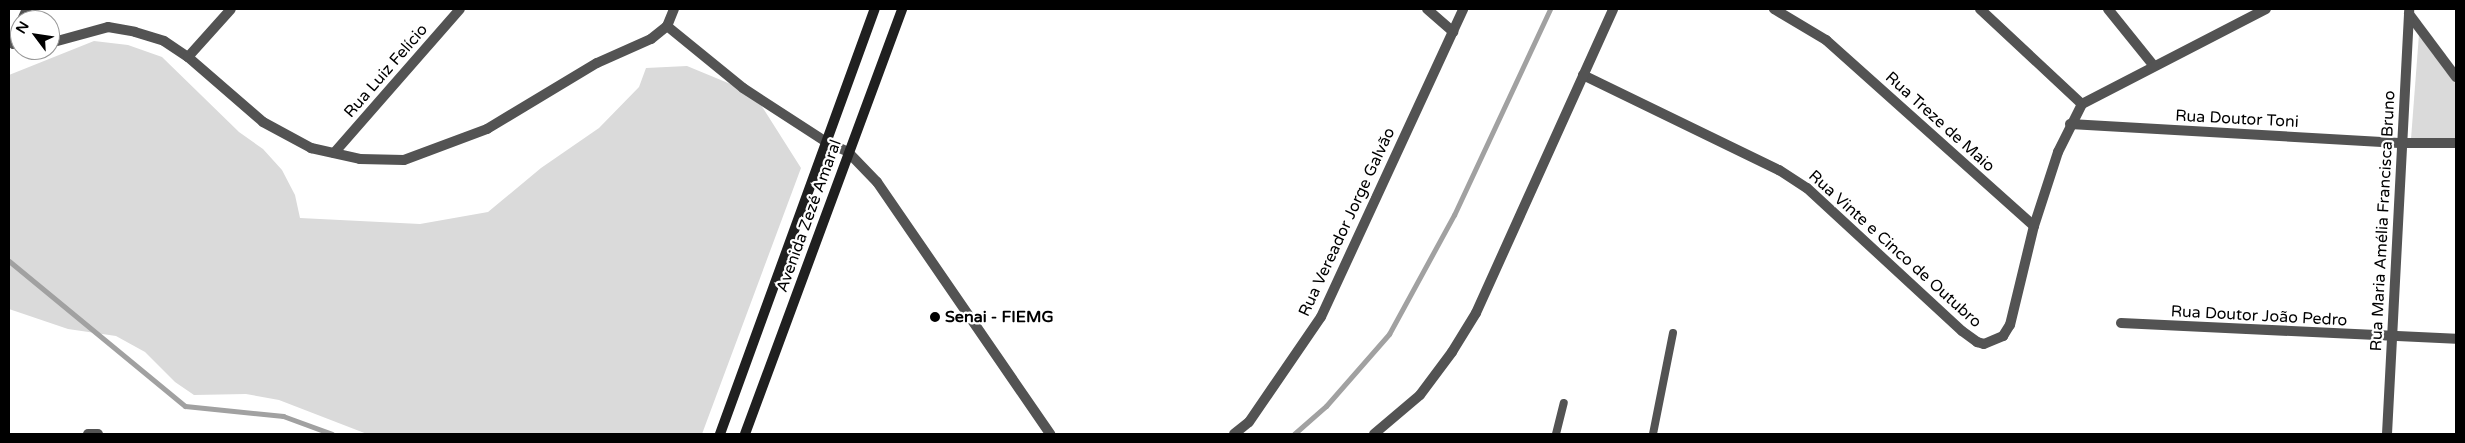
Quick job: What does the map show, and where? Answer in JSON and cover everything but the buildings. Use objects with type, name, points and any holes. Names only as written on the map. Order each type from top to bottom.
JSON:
[{"type":"main road","name":"Avenida Zezé Amaral","points":[[720,434],[875,9]]},
{"type":"main road","name":"Avenida Zezé Amaral","points":[[744,434],[900,10]]},
{"type":"street","points":[[188,57],[231,9]]},
{"type":"street","name":"Rua Luiz Felício","points":[[334,153],[460,9]]},
{"type":"street","points":[[60,40],[108,27],[164,41],[188,57],[263,122],[311,148],[360,159],[404,160],[442,148],[487,129],[597,63],[651,39],[667,26],[674,9]]},
{"type":"street","points":[[1427,9],[1453,32]]},
{"type":"street","name":"Rua Vereador Jorge Galvão","points":[[1234,434],[1248,422],[1321,317],[1463,9]]},
{"type":"street","points":[[1374,434],[1420,395],[1452,352],[1476,313],[1613,9]]},
{"type":"street","name":"Rua Treze de Maio","points":[[1774,9],[1826,40],[2034,226]]},
{"type":"street","points":[[1980,9],[2082,104]]},
{"type":"street","points":[[2108,9],[2154,66]]},
{"type":"street","points":[[2034,226],[2070,124],[2082,104],[2266,9]]},
{"type":"street","points":[[2409,11],[2456,77]]},
{"type":"street","name":"Rua Maria Amélia Francisca Bruno","points":[[2387,434],[2409,11]]},
{"type":"street","points":[[667,26],[743,88],[826,142],[848,152],[878,182],[1050,434]]},
{"type":"street","name":"Rua Vinte e Cinco de Outubro","points":[[1583,75],[1779,170],[1808,188],[1976,342],[1993,342],[2003,336],[2010,325],[2034,226]]},
{"type":"street","name":"Rua Doutor Toni","points":[[2070,124],[2403,143],[2456,143]]},
{"type":"street","name":"Rua Doutor João Pedro","points":[[2121,323],[2391,338],[2456,339]]},
{"type":"lane","points":[[1653,434],[1673,333]]},
{"type":"lane","points":[[1556,434],[1564,403]]},
{"type":"shaded area","points":[[2419,34],[2456,84],[2456,139],[2411,139]]},
{"type":"shaded area","points":[[94,41],[128,45],[162,57],[239,132],[263,149],[282,170],[295,195],[300,218],[420,224],[488,212],[541,168],[599,128],[639,87],[646,68],[687,66],[745,90],[761,105],[801,168],[702,434],[367,434],[279,400],[246,394],[194,395],[175,382],[145,352],[116,336],[68,329],[9,309],[9,75],[46,60],[60,60],[60,55]]},
{"type":"waterway","points":[[1294,434],[1326,406],[1389,334],[1454,215],[1550,9]]},
{"type":"waterway","points":[[9,261],[185,406],[283,416],[332,434]]},
{"type":"place","name":"Senai - FIEMG","points":[[935,317]]}]
